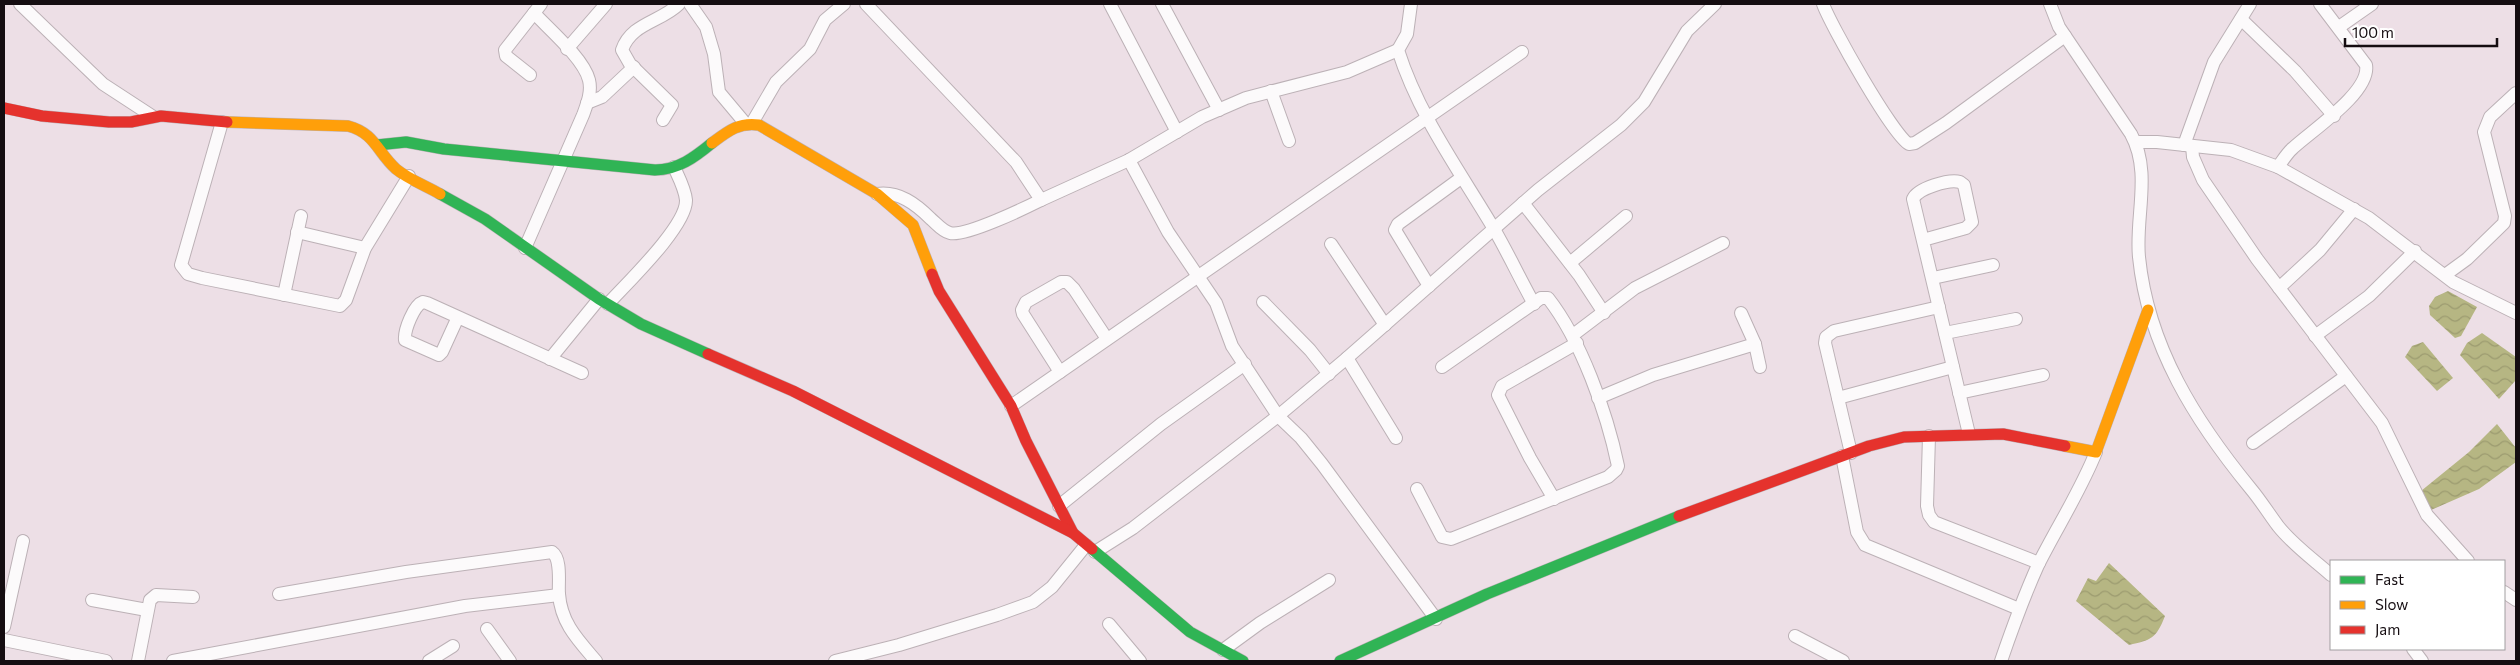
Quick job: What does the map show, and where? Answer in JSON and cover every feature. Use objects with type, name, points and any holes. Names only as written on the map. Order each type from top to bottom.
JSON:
[{"type":"street","points":[[20,4],[103,84],[152,116]]},
{"type":"street","points":[[567,49],[606,4]]},
{"type":"street","points":[[663,120],[672,105],[634,68],[624,56],[622,50],[624,44],[639,27],[664,17],[679,4]]},
{"type":"street","points":[[690,4],[706,27],[714,54],[718,92],[749,123],[877,194],[913,225],[939,291],[1011,406],[1026,442],[1073,533]]},
{"type":"street","points":[[377,145],[406,142],[444,149],[642,170],[674,168],[689,161],[730,129],[749,123],[776,82],[810,49],[825,20],[844,4]]},
{"type":"street","points":[[866,4],[1016,162],[1041,200]]},
{"type":"street","points":[[1110,4],[1177,132]]},
{"type":"street","points":[[1162,4],[1219,110]]},
{"type":"street","points":[[877,194],[887,193],[902,197],[943,230],[956,234],[1022,210],[1129,160],[1219,110],[1271,91],[1347,72],[1398,50],[1407,34],[1411,4]]},
{"type":"street","points":[[835,661],[908,642],[1033,602],[1052,587],[1090,548],[1133,528],[1278,416],[1329,374],[1523,203],[1620,124],[1644,102],[1687,31],[1715,4]]},
{"type":"street","points":[[1823,4],[1878,105],[1899,137],[1909,144],[1916,143],[1946,123],[2065,36]]},
{"type":"street","points":[[2050,4],[2059,27],[2136,142],[2140,161],[2141,210],[2139,256],[2148,310],[2170,369],[2215,446],[2278,526],[2296,546],[2330,574]]},
{"type":"street","points":[[2250,4],[2214,62],[2188,145],[2203,180],[2279,288],[2382,423],[2427,514],[2467,560]]},
{"type":"street","points":[[2278,167],[2290,150],[2334,116],[2364,80],[2367,72],[2366,65],[2320,4]]},
{"type":"street","points":[[2339,27],[2372,4]]},
{"type":"street","points":[[525,248],[588,102],[589,80],[582,66],[567,49],[538,8],[505,50],[506,56],[530,75]]},
{"type":"street","points":[[2241,19],[2296,71],[2334,116]]},
{"type":"street","points":[[1398,50],[1414,95],[1426,118],[1494,229],[1534,304]]},
{"type":"street","points":[[1011,406],[1522,52]]},
{"type":"street","points":[[588,102],[602,97],[634,68]]},
{"type":"street","points":[[1271,91],[1289,141]]},
{"type":"street","points":[[2445,275],[2467,259],[2504,223],[2505,216],[2484,132],[2490,117],[2516,93]]},
{"type":"street","points":[[4,108],[42,116],[109,122],[131,122],[152,116],[222,122],[348,126],[366,134],[377,145],[390,164],[485,219],[604,302],[641,324],[793,391],[1073,533],[1190,632],[1243,661]]},
{"type":"street","points":[[222,122],[181,265],[188,274],[340,306],[346,300],[365,248],[409,176]]},
{"type":"street","points":[[2136,142],[2231,150],[2278,167],[2354,209],[2416,251],[2462,287],[2516,313]]},
{"type":"street","points":[[1129,160],[1168,232],[1216,303],[1232,346],[1278,416],[1302,438],[1436,619]]},
{"type":"street","points":[[550,359],[664,243],[681,216],[686,201],[674,168]]},
{"type":"street","points":[[1428,286],[1395,230],[1398,224],[1461,178]]},
{"type":"street","points":[[1923,240],[1966,228],[1972,222],[1964,185],[1960,182],[1950,182],[1915,195],[1914,205],[1969,434]]},
{"type":"street","points":[[1523,203],[1570,263],[1604,313]]},
{"type":"street","points":[[2279,288],[2320,250],[2354,209]]},
{"type":"street","points":[[284,295],[301,216]]},
{"type":"street","points":[[1570,263],[1626,216]]},
{"type":"street","points":[[297,232],[365,248]]},
{"type":"street","points":[[1554,499],[1530,458],[1498,395],[1502,386],[1575,339],[1635,288],[1723,243]]},
{"type":"street","points":[[1332,244],[1385,325]]},
{"type":"street","points":[[2315,336],[2369,296],[2416,251]]},
{"type":"street","points":[[1933,278],[1993,265]]},
{"type":"street","points":[[1060,372],[1023,314],[1022,310],[1026,302],[1061,282],[1067,282],[1074,289],[1107,339]]},
{"type":"street","points":[[1417,489],[1442,537],[1446,539],[1608,477],[1618,466],[1610,429],[1575,339],[1545,296],[1442,367]]},
{"type":"street","points":[[1264,302],[1310,350],[1329,374]]},
{"type":"street","points":[[458,317],[439,355],[405,340],[405,333],[419,303],[427,303],[458,317],[550,359],[582,374]]},
{"type":"street","points":[[1939,307],[1829,333],[1825,343],[1838,398],[1857,532],[1865,544],[2019,609]]},
{"type":"street","points":[[2001,661],[2019,609],[2039,563],[2083,484],[2148,310]]},
{"type":"street","points":[[1741,313],[1755,344],[1760,367]]},
{"type":"street","points":[[1945,333],[2016,319]]},
{"type":"street","points":[[1598,398],[1653,375],[1755,344]]},
{"type":"street","points":[[1347,358],[1396,438]]},
{"type":"street","points":[[1059,506],[1161,424],[1245,364]]},
{"type":"street","points":[[1838,398],[1953,367]]},
{"type":"street","points":[[1959,393],[2042,375]]},
{"type":"street","points":[[2252,443],[2346,376]]},
{"type":"street","points":[[1340,661],[1488,594],[1708,504],[1846,454],[1904,437],[2003,434],[2096,452]]},
{"type":"street","points":[[1929,436],[1927,506],[1929,515],[1934,522],[2039,563]]},
{"type":"street","points":[[4,627],[23,541]]},
{"type":"street","points":[[279,594],[406,572],[548,552],[555,554],[557,558],[559,596],[565,623],[596,661]]},
{"type":"street","points":[[1223,650],[1260,622],[1329,580]]},
{"type":"street","points":[[2505,593],[2516,600]]},
{"type":"street","points":[[138,661],[150,600],[156,596],[193,598]]},
{"type":"street","points":[[173,661],[464,606],[559,596]]},
{"type":"street","points":[[92,600],[147,610]]},
{"type":"street","points":[[1109,624],[1140,661]]},
{"type":"street","points":[[487,629],[507,660]]},
{"type":"street","points":[[1795,636],[1843,661]]},
{"type":"street","points":[[4,640],[106,661]]},
{"type":"street","points":[[429,661],[453,646]]},
{"type":"street","points":[[2414,650],[2422,661]]},
{"type":"water","points":[[2448,291],[2477,307],[2461,336],[2455,338],[2430,315],[2429,306],[2435,297]]},
{"type":"water","points":[[2482,333],[2516,357],[2516,380],[2499,399],[2460,355],[2467,343]]},
{"type":"water","points":[[2423,342],[2453,378],[2437,391],[2405,357],[2412,346]]},
{"type":"water","points":[[2497,424],[2516,448],[2516,462],[2479,489],[2431,510],[2421,491],[2469,452]]},
{"type":"water","points":[[2109,563],[2165,616],[2159,630],[2148,640],[2129,645],[2076,601],[2088,578],[2096,581]]},
{"type":"traffic: fast","points":[[377,145],[406,142],[444,149],[655,170],[679,165],[693,158],[712,143]]},
{"type":"traffic: fast","points":[[440,194],[485,219],[599,299],[641,324],[708,354]]},
{"type":"traffic: fast","points":[[1340,661],[1487,594],[1679,516]]},
{"type":"traffic: fast","points":[[1092,549],[1190,632],[1243,661]]},
{"type":"traffic: slow","points":[[227,122],[348,126],[357,129],[370,138],[390,163],[401,173],[440,194]]},
{"type":"traffic: slow","points":[[712,143],[740,126],[759,125],[877,194],[913,225],[932,274]]},
{"type":"traffic: slow","points":[[2065,446],[2096,452],[2148,310]]},
{"type":"traffic: jam","points":[[4,108],[42,116],[109,122],[131,122],[161,116],[227,122]]},
{"type":"traffic: jam","points":[[932,274],[939,291],[1011,406],[1026,441],[1073,533]]},
{"type":"traffic: jam","points":[[708,354],[793,391],[1073,533],[1092,549]]},
{"type":"traffic: jam","points":[[1679,516],[1869,446],[1904,437],[2003,434],[2065,446]]}]
